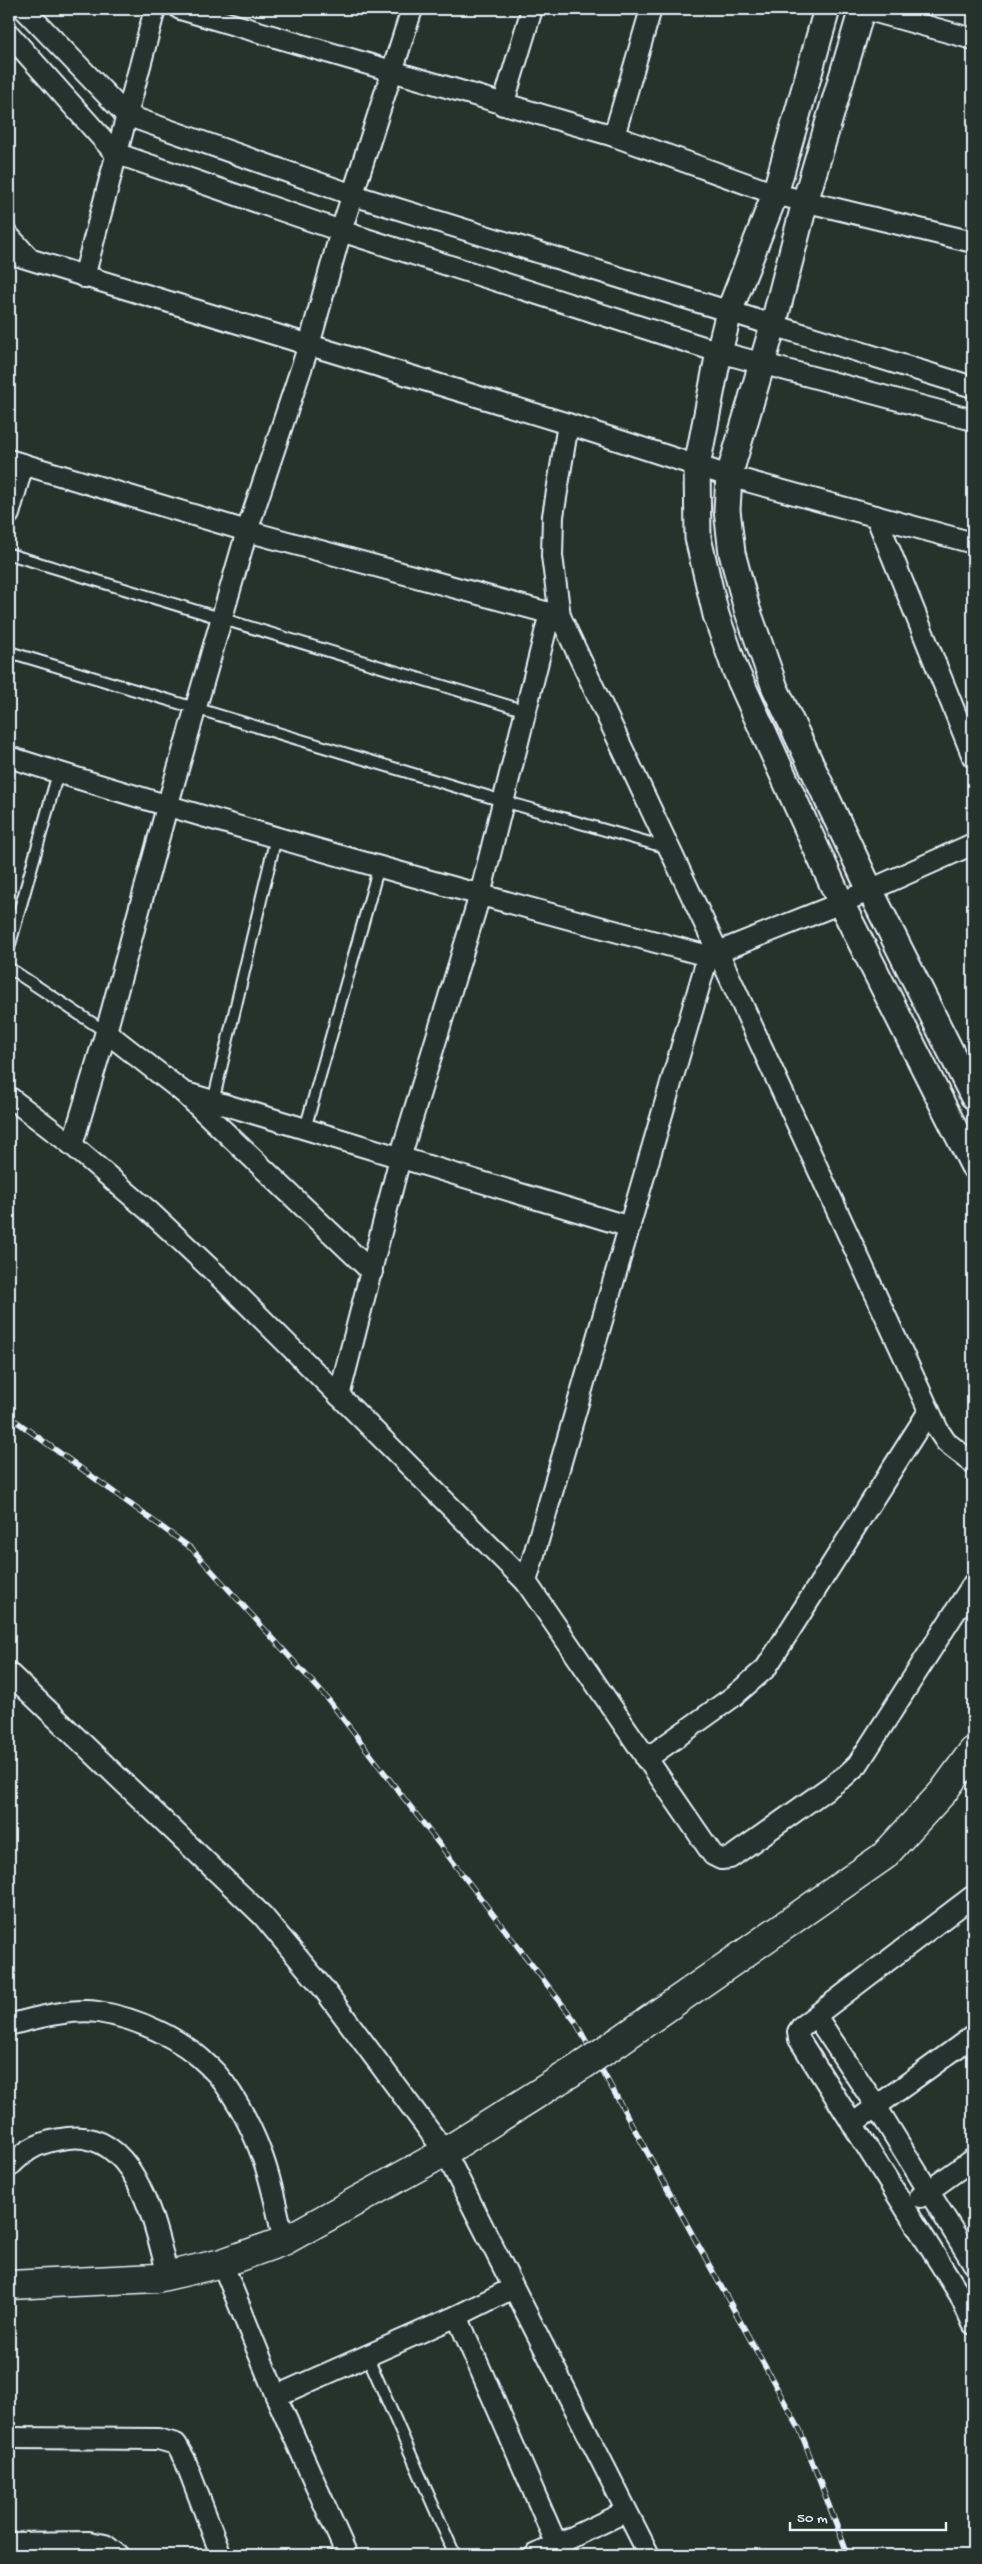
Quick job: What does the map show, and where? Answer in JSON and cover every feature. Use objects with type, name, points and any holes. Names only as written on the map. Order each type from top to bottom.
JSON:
[{"type":"main road","points":[[9,2285],[168,2276],[222,2263],[284,2241],[445,2152],[619,2041],[884,1856],[943,1792],[973,1751]]},
{"type":"street","points":[[24,9],[126,116],[353,195],[973,387]]},
{"type":"street","points":[[84,278],[115,153],[155,9]]},
{"type":"street","points":[[180,9],[614,136],[775,194],[973,242]]},
{"type":"street","points":[[72,1145],[106,1032],[167,807],[247,531],[310,345],[341,230],[412,9]]},
{"type":"street","points":[[503,105],[532,9]]},
{"type":"street","points":[[614,136],[652,9]]},
{"type":"street","points":[[827,9],[775,194],[729,312],[719,352],[697,466],[698,538],[716,615],[735,669],[841,903],[973,1165]]},
{"type":"street","points":[[973,39],[864,9],[805,202],[774,326],[728,476],[727,510],[732,553],[750,618],[776,688],[870,890],[973,1096]]},
{"type":"street","points":[[9,34],[115,153],[341,230],[719,352],[973,420]]},
{"type":"street","points":[[9,236],[32,260]]},
{"type":"street","points":[[9,253],[84,278],[568,424],[728,476],[973,543]]},
{"type":"street","points":[[339,1396],[400,1158],[480,895],[526,711],[555,615],[552,548],[554,516],[568,424]]},
{"type":"street","points":[[9,514],[16,462],[247,531],[555,615],[669,849],[713,954],[929,1411],[946,1442],[973,1463]]},
{"type":"street","points":[[876,516],[973,757]]},
{"type":"street","points":[[9,757],[167,807],[276,838],[480,895],[713,954],[841,903],[973,844]]},
{"type":"street","points":[[526,1582],[630,1227],[713,954]]},
{"type":"street","points":[[106,1032],[182,1092],[372,1272]]},
{"type":"street","points":[[182,1092],[630,1227]]},
{"type":"street","points":[[9,1097],[72,1145],[149,1211],[228,1285],[526,1582],[712,1855],[721,1859],[730,1858],[845,1776],[858,1764],[973,1584]]},
{"type":"street","points":[[646,1759],[734,1696],[766,1668],[929,1411]]},
{"type":"street","points":[[9,1673],[263,1916],[323,1988],[445,2152],[625,2512],[649,2555]]},
{"type":"street","points":[[973,1896],[802,2026],[798,2032],[799,2039],[960,2295],[973,2320]]},
{"type":"street","points":[[9,2025],[43,2016],[97,2012],[127,2019],[171,2037],[210,2066],[236,2102],[262,2154],[284,2241]]},
{"type":"street","points":[[816,2016],[876,2106],[973,2263]]},
{"type":"street","points":[[852,2124],[973,2036]]},
{"type":"street","points":[[9,2167],[20,2155],[46,2140],[77,2137],[101,2141],[120,2156],[136,2180],[153,2216],[168,2276]]},
{"type":"street","points":[[905,2208],[973,2160]]},
{"type":"street","points":[[222,2263],[276,2396],[347,2555]]},
{"type":"street","points":[[276,2396],[457,2316],[513,2288]]},
{"type":"street","points":[[457,2316],[557,2545]]},
{"type":"street","points":[[9,2438],[158,2439],[176,2444],[185,2460],[222,2555]]},
{"type":"street","points":[[535,2555],[625,2512]]},
{"type":"street","points":[[9,2542],[89,2542],[105,2545],[118,2555]]},
{"type":"lane","points":[[9,554],[221,620],[526,711]]},
{"type":"lane","points":[[9,652],[669,849]]},
{"type":"lane","points":[[9,948],[58,773]]},
{"type":"lane","points":[[213,1102],[276,838]]},
{"type":"lane","points":[[305,1129],[379,866]]},
{"type":"lane","points":[[9,968],[106,1032]]},
{"type":"lane","points":[[367,2355],[454,2555]]},
{"type":"railway","points":[[9,1416],[192,1549],[327,1698],[575,2021],[800,2430],[848,2555]]}]
